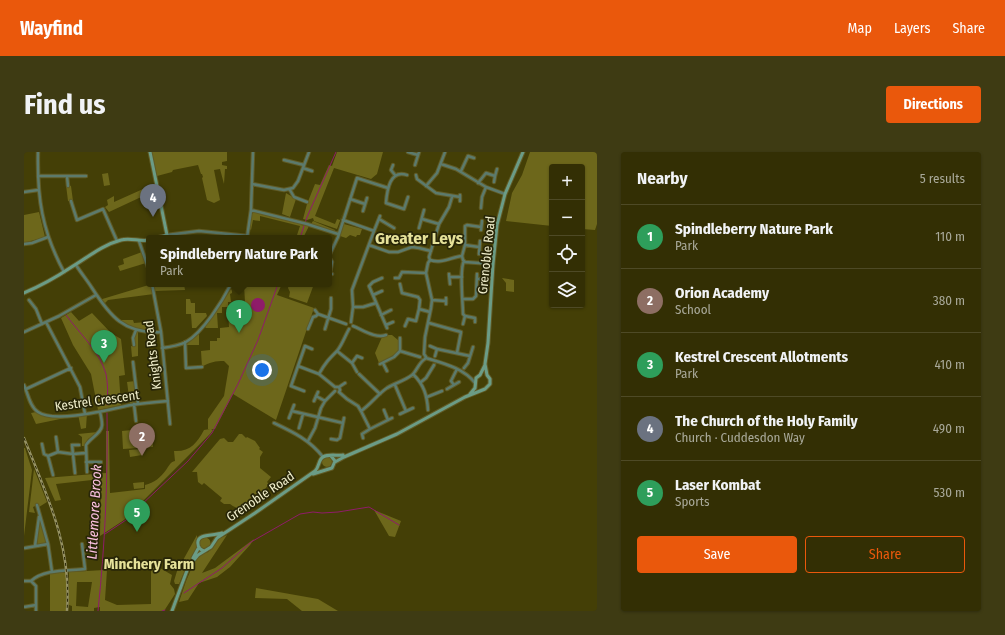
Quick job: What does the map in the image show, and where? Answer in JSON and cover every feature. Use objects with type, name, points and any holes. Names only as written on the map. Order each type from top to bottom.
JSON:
[{"type":"street","points":[[38,152],[38,190],[41,211],[54,253],[64,272]]},
{"type":"street","points":[[150,152],[167,235],[199,231],[232,235]]},
{"type":"street","points":[[248,235],[251,210],[253,152]]},
{"type":"street","points":[[252,184],[290,190],[296,185],[309,152]]},
{"type":"street","points":[[408,152],[418,154],[415,165]]},
{"type":"street","points":[[426,186],[437,173],[444,152]]},
{"type":"street","name":"Grenoble Road","points":[[487,375],[485,364],[497,225],[505,194],[523,152]]},
{"type":"street","points":[[461,171],[468,156],[474,158]]},
{"type":"street","points":[[284,160],[312,171]]},
{"type":"street","points":[[441,164],[461,171],[478,183],[505,194]]},
{"type":"street","points":[[393,165],[392,170],[395,175]]},
{"type":"street","points":[[494,182],[497,169]]},
{"type":"street","points":[[407,175],[402,173],[395,175],[391,179],[386,203],[404,209],[408,197]]},
{"type":"street","points":[[478,183],[486,173],[495,176]]},
{"type":"street","points":[[416,175],[416,179],[436,193],[452,197],[460,196],[460,201]]},
{"type":"street","points":[[38,176],[86,176]]},
{"type":"street","points":[[67,176],[68,186]]},
{"type":"street","points":[[332,249],[357,178],[388,188]]},
{"type":"street","points":[[481,208],[482,197],[486,187]]},
{"type":"street","points":[[24,192],[38,190]]},
{"type":"street","points":[[290,190],[294,197],[307,202]]},
{"type":"street","points":[[452,197],[449,207],[439,224],[429,257],[430,260],[426,274],[432,300],[425,337],[424,354],[426,358],[469,375],[479,388],[483,389]]},
{"type":"street","points":[[362,211],[367,198]]},
{"type":"street","points":[[350,199],[365,204]]},
{"type":"street","points":[[71,201],[75,215],[79,221],[103,210],[117,241]]},
{"type":"street","points":[[251,210],[307,223],[338,234]]},
{"type":"street","points":[[419,228],[424,210]]},
{"type":"street","points":[[386,335],[382,337],[353,326],[351,322],[353,307],[352,290],[380,218],[394,228]]},
{"type":"street","points":[[422,219],[439,224]]},
{"type":"street","points":[[343,220],[374,231]]},
{"type":"street","points":[[457,353],[465,316],[463,314],[462,264],[464,261],[462,260],[462,256],[465,226],[467,225],[481,229],[482,221]]},
{"type":"street","points":[[24,244],[32,243],[48,237]]},
{"type":"street","points":[[24,293],[51,280],[90,255],[117,241],[126,239],[146,240]]},
{"type":"street","points":[[139,241],[146,261]]},
{"type":"street","points":[[478,254],[480,241]]},
{"type":"street","points":[[369,245],[389,252],[398,252],[412,247],[431,251]]},
{"type":"street","points":[[464,245],[479,247]]},
{"type":"street","points":[[430,260],[440,262],[462,256]]},
{"type":"street","points":[[464,261],[493,264]]},
{"type":"street","points":[[76,264],[116,320],[136,330],[161,332]]},
{"type":"street","points":[[395,278],[399,278],[402,270],[426,274]]},
{"type":"street","points":[[463,299],[473,299],[476,296],[477,274]]},
{"type":"street","points":[[450,284],[450,276],[462,277]]},
{"type":"street","points":[[382,278],[373,282],[369,287],[386,327],[393,322]]},
{"type":"street","points":[[477,279],[483,279]]},
{"type":"street","points":[[400,284],[402,293],[418,297],[420,300],[416,321],[408,319],[405,326]]},
{"type":"street","name":"Knights Road","points":[[153,287],[161,332],[170,424]]},
{"type":"street","points":[[162,348],[172,347],[185,342],[200,329],[213,313],[229,287]]},
{"type":"street","points":[[373,295],[382,291]]},
{"type":"street","points":[[24,332],[61,316],[96,294]]},
{"type":"street","points":[[325,329],[331,309],[331,298]]},
{"type":"street","points":[[29,300],[36,309],[42,324]]},
{"type":"street","points":[[432,300],[446,301]]},
{"type":"street","points":[[353,307],[363,307],[376,302]]},
{"type":"street","points":[[419,309],[430,312]]},
{"type":"street","points":[[315,310],[318,314],[346,324],[351,322]]},
{"type":"street","points":[[381,315],[391,310]]},
{"type":"street","points":[[308,329],[313,317],[318,314]]},
{"type":"street","points":[[465,316],[475,316],[475,322]]},
{"type":"street","points":[[46,322],[80,387],[85,414]]},
{"type":"street","points":[[428,323],[461,332]]},
{"type":"street","points":[[346,324],[348,329]]},
{"type":"street","points":[[319,374],[324,364],[337,351],[343,342],[348,329],[352,328],[353,326]]},
{"type":"street","points":[[134,345],[133,338],[136,330]]},
{"type":"street","points":[[387,371],[381,364],[394,357],[400,351],[400,338]]},
{"type":"street","points":[[185,342],[186,368],[202,368]]},
{"type":"street","points":[[304,391],[291,386],[305,346],[312,349]]},
{"type":"street","points":[[430,346],[453,353],[470,356]]},
{"type":"street","points":[[464,368],[468,363],[473,347]]},
{"type":"street","points":[[435,356],[437,349]]},
{"type":"street","points":[[337,351],[352,363],[358,373],[380,394]]},
{"type":"street","points":[[400,351],[420,357],[422,360]]},
{"type":"street","points":[[420,357],[424,354]]},
{"type":"street","points":[[352,363],[357,356],[362,358]]},
{"type":"street","points":[[361,411],[387,389],[404,381],[414,374],[422,360],[426,358]]},
{"type":"street","points":[[133,362],[136,420]]},
{"type":"street","name":"Grenoble Road","points":[[479,375],[485,364]]},
{"type":"street","points":[[421,382],[426,378],[434,365]]},
{"type":"street","points":[[298,366],[319,374],[335,387],[339,387],[345,383]]},
{"type":"street","points":[[26,389],[70,368]]},
{"type":"street","points":[[454,385],[451,380],[457,369]]},
{"type":"street","points":[[414,374],[421,382],[427,397],[428,410]]},
{"type":"street","points":[[322,457],[320,464],[322,467],[327,470],[332,468],[339,458],[397,434],[488,387],[490,384],[490,379],[487,375],[469,375]]},
{"type":"street","points":[[465,398],[474,390],[475,383],[479,375]]},
{"type":"street","points":[[447,389],[459,382]]},
{"type":"street","name":"Kestrel Crescent","points":[[24,385],[34,409],[43,415],[50,417],[100,412],[136,404],[168,401]]},
{"type":"street","points":[[395,385],[406,411]]},
{"type":"street","points":[[308,441],[315,428],[321,408],[325,401],[335,391],[335,387]]},
{"type":"street","points":[[339,387],[339,392]]},
{"type":"street","points":[[335,391],[339,392],[358,406],[370,429]]},
{"type":"street","points":[[427,397],[442,391]]},
{"type":"street","points":[[314,401],[318,392]]},
{"type":"street","points":[[316,396],[325,401]]},
{"type":"street","points":[[289,418],[294,405]]},
{"type":"street","points":[[400,414],[413,408]]},
{"type":"street","points":[[384,410],[388,420]]},
{"type":"street","points":[[292,411],[343,423]]},
{"type":"street","points":[[87,472],[85,453],[86,445],[102,426],[100,412]]},
{"type":"street","points":[[299,428],[303,414]]},
{"type":"street","points":[[332,439],[337,440],[340,438],[344,418]]},
{"type":"street","points":[[363,438],[362,434],[392,418]]},
{"type":"street","points":[[274,423],[314,445],[322,457]]},
{"type":"street","points":[[56,437],[58,452]]},
{"type":"street","points":[[42,444],[44,454],[48,456],[53,475]]},
{"type":"street","points":[[75,473],[72,445],[79,444]]},
{"type":"street","points":[[48,456],[58,452],[73,454],[85,453]]},
{"type":"street","points":[[322,457],[326,455],[336,456],[353,453]]},
{"type":"street","points":[[331,456],[335,462]]},
{"type":"street","points":[[86,462],[101,462]]},
{"type":"street","name":"Grenoble Road","points":[[213,543],[217,538],[315,471],[320,464]]},
{"type":"street","name":"Grenoble Road","points":[[305,478],[316,472],[327,470]]},
{"type":"street","points":[[37,506],[48,544],[52,572]]},
{"type":"street","points":[[35,546],[40,514]]},
{"type":"street","name":"Grenoble Road","points":[[208,536],[227,531]]},
{"type":"street","points":[[172,611],[189,566],[199,547],[199,538],[204,535],[208,536],[212,539],[213,543],[211,547],[198,555],[189,566]]},
{"type":"street","points":[[25,548],[48,544]]},
{"type":"street","points":[[24,581],[31,581],[36,577],[52,572],[85,569],[82,544]]},
{"type":"street","points":[[199,547],[205,551]]},
{"type":"street","points":[[31,581],[36,586],[36,611]]},
{"type":"street","points":[[24,607],[36,605]]},
{"type":"shaded area","points":[[151,152],[227,152],[227,161],[222,162],[222,165],[227,166],[227,169],[225,169],[224,184],[220,169],[214,170],[220,200],[214,203],[207,200],[203,177],[198,165],[173,170],[172,172],[157,176]]},
{"type":"shaded area","points":[[337,152],[383,152],[377,174],[371,179],[334,168],[315,216],[335,224],[337,219],[340,220],[345,207],[337,229],[314,221],[313,218],[307,220],[303,219],[315,184],[320,185],[329,165],[332,166]]},
{"type":"shaded area","points":[[530,152],[597,152],[597,224],[595,230],[585,229],[585,164],[549,164],[549,226],[506,221],[512,193],[522,175]]},
{"type":"shaded area","points":[[108,173],[110,185],[104,186],[102,174]]},
{"type":"shaded area","points":[[66,185],[71,186],[73,201],[68,201]]},
{"type":"shaded area","points":[[152,185],[155,194],[139,198],[109,212],[105,207],[108,205],[107,200],[114,196],[114,202]]},
{"type":"shaded area","points":[[286,193],[296,199],[290,217],[282,214]]},
{"type":"shaded area","points":[[39,212],[45,237],[24,243],[24,215]]},
{"type":"shaded area","points":[[254,212],[309,226],[304,235],[297,235],[300,226],[260,216],[260,221],[253,220],[251,230],[252,214]]},
{"type":"shaded area","points":[[313,221],[335,230],[334,232],[311,224]]},
{"type":"shaded area","points":[[344,224],[362,229],[360,235],[357,235],[356,237],[350,235],[346,238],[340,236]]},
{"type":"shaded area","points":[[142,252],[146,263],[120,271],[118,266],[124,264],[123,259]]},
{"type":"shaded area","points":[[502,278],[514,280],[514,292],[506,291],[506,283]]},
{"type":"shaded area","points":[[146,286],[184,287],[185,290],[154,291],[154,294],[108,300],[103,305],[99,300]]},
{"type":"shaded area","points":[[244,287],[281,287],[277,295],[314,308],[276,420],[233,394],[215,429],[211,429],[213,430],[211,433],[124,520],[100,536],[101,479],[56,484],[61,500],[55,501],[45,478],[106,473],[106,431],[109,431],[110,493],[145,489],[145,485],[151,483],[164,473],[171,463],[175,461],[174,451],[189,448],[196,443],[204,430],[210,429],[208,429],[208,419],[224,396],[229,366],[224,361],[221,361],[210,363],[202,367],[201,351],[210,350],[210,341],[217,341],[217,338],[220,338],[220,328],[229,327],[228,311],[242,310],[242,302],[245,302]]},
{"type":"shaded area","points":[[313,287],[307,303],[289,297],[290,292],[288,288]]},
{"type":"shaded area","points":[[231,289],[231,302],[228,302],[228,307],[222,307],[222,313],[217,313],[218,328],[206,328],[204,326],[221,305]]},
{"type":"shaded area","points":[[258,298],[263,300],[265,305],[263,310],[258,312],[253,310],[251,305],[253,300]]},
{"type":"shaded area","points":[[186,299],[190,299],[191,303],[195,303],[195,313],[206,313],[207,316],[196,328],[192,328],[191,314],[186,314]]},
{"type":"shaded area","points":[[71,312],[79,321],[92,313],[111,333],[121,339],[125,375],[119,376],[121,405],[98,410],[91,374],[73,345],[61,318]]},
{"type":"shaded area","points":[[117,320],[133,320],[134,323],[146,322],[148,332],[138,331],[138,356],[132,357],[131,346],[135,347],[134,330]]},
{"type":"shaded area","points":[[199,334],[199,345],[187,345],[187,344]]},
{"type":"shaded area","points":[[392,335],[398,340],[400,351],[380,364],[375,353],[382,337]]},
{"type":"shaded area","points":[[135,381],[137,403],[130,404],[127,382]]},
{"type":"shaded area","points":[[36,412],[53,417],[65,416],[65,418],[36,424],[31,413]]},
{"type":"shaded area","points":[[87,413],[86,428],[81,429],[78,414]]},
{"type":"shaded area","points":[[152,428],[153,447],[123,449],[122,431]]},
{"type":"shaded area","points":[[98,432],[88,439],[84,446],[82,446],[82,437],[78,434]]},
{"type":"shaded area","points":[[239,434],[242,434],[246,438],[247,437],[255,441],[260,448],[259,449],[263,452],[260,457],[260,468],[271,477],[267,482],[269,484],[257,499],[247,507],[236,508],[230,504],[224,504],[220,501],[222,498],[204,483],[202,485],[198,482],[197,472],[192,472],[220,439],[224,438],[228,442],[233,442]]},
{"type":"shaded area","points":[[24,448],[32,470],[24,536]]},
{"type":"shaded area","points":[[141,449],[142,455],[130,457],[129,450]]},
{"type":"shaded area","points":[[325,457],[329,457],[331,458],[331,466],[325,467],[322,464],[322,460]]},
{"type":"shaded area","points":[[34,469],[47,502],[39,507],[38,505],[33,507],[35,513],[29,512]]},
{"type":"shaded area","points":[[144,482],[144,488],[134,489],[133,483]]},
{"type":"shaded area","points":[[374,510],[401,521],[395,537],[389,536]]},
{"type":"shaded area","points":[[39,523],[41,523],[46,542],[44,544],[37,545]]},
{"type":"shaded area","points":[[197,535],[197,549],[179,584],[175,584],[174,581],[177,571]]},
{"type":"shaded area","points":[[227,535],[202,573],[215,568],[254,539],[230,567],[217,577],[199,583],[188,600],[179,602],[195,560],[200,555],[213,548],[218,539]]},
{"type":"shaded area","points":[[205,537],[209,539],[211,543],[209,547],[205,549],[201,547],[199,543],[201,539]]},
{"type":"shaded area","points":[[151,568],[160,568],[172,575],[170,584],[174,589],[175,594],[164,611],[100,611],[100,607],[94,608],[94,611],[72,611],[72,606],[69,605],[69,572],[107,570],[105,600],[117,605],[151,604]],"holes":[[[77,582],[92,582],[88,607],[76,606]]]},
{"type":"shaded area","points":[[66,573],[66,611],[50,611],[50,574]]},
{"type":"shaded area","points":[[256,588],[318,599],[338,611],[302,611],[287,599],[255,598]]},
{"type":"waterway","points":[[301,235],[307,217],[336,152]]},
{"type":"waterway","points":[[105,534],[132,516],[140,506],[188,461],[212,433],[238,384],[258,340],[277,287]]},
{"type":"waterway","name":"Littlemore Brook","points":[[66,315],[89,343],[103,366],[107,382],[107,405]]},
{"type":"waterway","name":"Littlemore Brook","points":[[98,611],[106,512],[107,413]]},
{"type":"waterway","points":[[184,593],[222,568],[251,542],[300,514],[313,512],[338,512],[369,507],[399,525]]},
{"type":"railway","points":[[24,438],[49,501],[62,543],[68,587],[67,611]]},
{"type":"place","name":"The Church of the Holy Family","points":[[153,217]]},
{"type":"place","name":"Spindleberry Nature Park","points":[[239,333]]},
{"type":"place","name":"Kestrel Crescent Allotments","points":[[104,363]]},
{"type":"place","name":"Orion Academy","points":[[142,456]]},
{"type":"place","name":"Laser Kombat","points":[[137,532]]},
{"type":"district","name":"Greater Leys","points":[[419,238]]},
{"type":"district","name":"Minchery Farm","points":[[149,564]]}]
